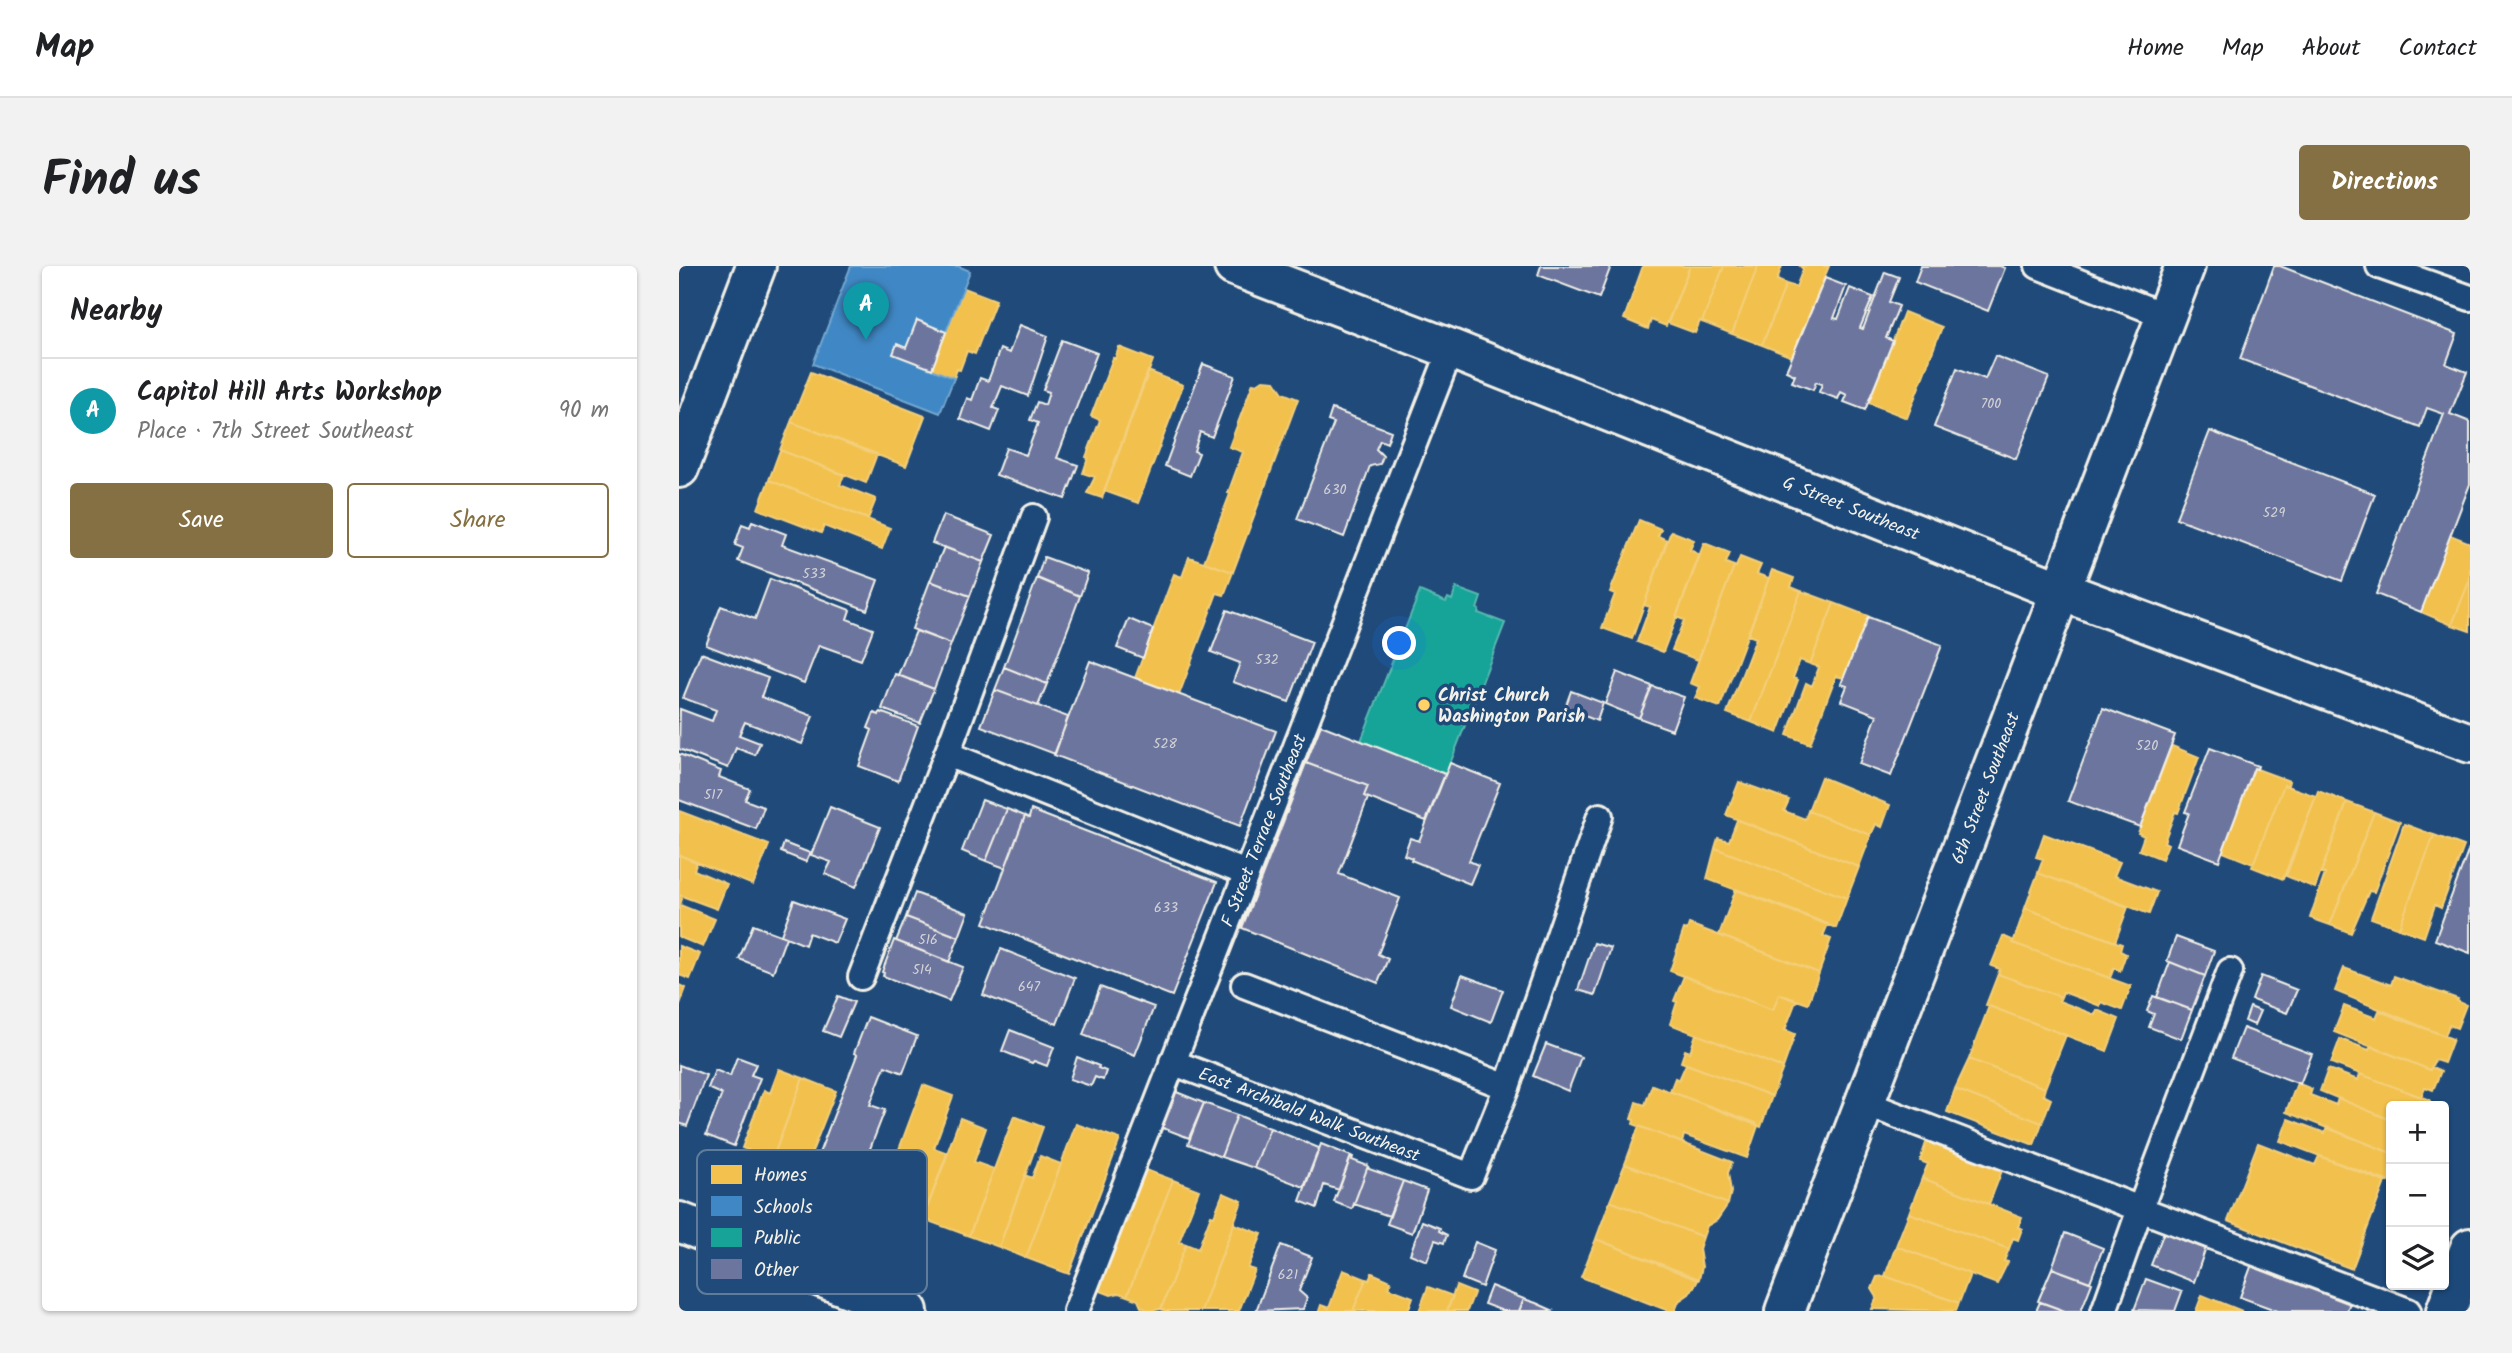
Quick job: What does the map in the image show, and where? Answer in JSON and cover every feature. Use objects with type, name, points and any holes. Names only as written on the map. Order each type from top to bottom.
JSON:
[{"type":"street","points":[[679,468],[756,266]]},
{"type":"street","name":"G Street Southeast","points":[[1234,266],[2062,591],[2470,743]]},
{"type":"street","name":"6th Street Southeast","points":[[1785,1311],[2185,266]]},
{"type":"street","points":[[679,1222],[697,1229]]},
{"type":"street","points":[[2446,1311],[2470,1248]]},
{"type":"street","points":[[864,1294],[908,1311]]},
{"type":"lane","points":[[2038,266],[2166,316]]},
{"type":"lane","points":[[2379,266],[2470,298]]},
{"type":"lane","name":"F Street Terrace Southeast","points":[[1076,1311],[1451,349]]},
{"type":"lane","points":[[860,977],[947,754],[1034,517]]},
{"type":"lane","points":[[947,754],[1246,873]]},
{"type":"lane","points":[[1244,985],[1507,1087],[1600,816]]},
{"type":"lane","points":[[2104,1311],[2230,971]]},
{"type":"lane","name":"East Archibald Walk Southeast","points":[[1172,1062],[1471,1176],[1507,1087]]},
{"type":"lane","points":[[1865,1103],[2408,1311]]},
{"type":"building: Homes","points":[[1643,266],[1690,266],[1666,326],[1651,320],[1648,329],[1624,319]]},
{"type":"building: Homes","points":[[1690,266],[1724,266],[1695,333],[1668,323]]},
{"type":"building: Homes","points":[[1724,266],[1758,266],[1732,334],[1702,322]]},
{"type":"building: Homes","points":[[1758,266],[1782,266],[1777,280],[1786,284],[1762,345],[1732,334]]},
{"type":"building: Homes","points":[[1800,266],[1829,266],[1792,357],[1762,345],[1786,284],[1796,287],[1803,269]]},
{"type":"building: Homes","points":[[964,288],[996,300],[975,354],[967,351],[954,378],[932,369]]},
{"type":"building: Homes","points":[[1904,312],[1942,327],[1907,418],[1869,403]]},
{"type":"building: Homes","points":[[1119,347],[1153,360],[1102,498],[1087,493],[1095,477],[1083,473],[1100,420],[1091,416]]},
{"type":"building: Homes","points":[[1148,371],[1183,385],[1138,503],[1104,491]]},
{"type":"building: Homes","points":[[811,372],[925,416],[906,466],[791,422]]},
{"type":"building: Homes","points":[[1263,380],[1275,381],[1283,393],[1298,399],[1233,572],[1204,562],[1243,452],[1229,447],[1253,383],[1257,384]]},
{"type":"building: Homes","points":[[791,422],[877,454],[866,483],[780,450]]},
{"type":"building: Homes","points":[[780,450],[844,475],[840,485],[876,499],[868,519],[769,480]]},
{"type":"building: Homes","points":[[769,480],[890,528],[882,549],[824,526],[821,533],[758,509]]},
{"type":"building: Homes","points":[[1639,520],[1661,529],[1658,536],[1667,540],[1632,639],[1602,628],[1615,594],[1610,592]]},
{"type":"building: Homes","points":[[1671,531],[1694,540],[1690,550],[1700,555],[1663,652],[1637,642],[1650,607],[1644,605]]},
{"type":"building: Homes","points":[[2450,535],[2470,543],[2470,579],[2452,625],[2421,612]]},
{"type":"building: Homes","points":[[1704,543],[1730,553],[1726,563],[1734,566],[1698,660],[1672,650],[1684,620],[1676,617]]},
{"type":"building: Homes","points":[[1189,557],[1233,572],[1224,595],[1217,593],[1179,695],[1135,678],[1174,574],[1182,577]]},
{"type":"building: Homes","points":[[1740,557],[1761,565],[1757,574],[1769,578],[1720,707],[1695,698],[1700,687],[1690,683],[1734,566],[1736,567]]},
{"type":"building: Homes","points":[[1772,570],[1794,578],[1791,587],[1801,591],[1751,722],[1727,713],[1756,638],[1748,635]]},
{"type":"building: Homes","points":[[2470,579],[2470,631],[2452,625]]},
{"type":"building: Homes","points":[[1801,591],[1834,603],[1810,664],[1800,660],[1793,678],[1798,680],[1778,733],[1751,722]]},
{"type":"building: Homes","points":[[1834,603],[1868,616],[1844,678],[1836,676],[1810,744],[1787,735],[1806,683],[1812,686],[1819,667],[1810,664]]},
{"type":"building: Homes","points":[[2172,746],[2199,757],[2164,842],[2168,844],[2162,859],[2139,850],[2144,836],[2138,833]]},
{"type":"building: Homes","points":[[2254,768],[2289,781],[2288,785],[2284,785],[2253,864],[2223,852]]},
{"type":"building: Homes","points":[[1821,777],[1890,805],[1882,827],[1876,824],[1871,835],[1808,811]]},
{"type":"building: Homes","points":[[1739,782],[1789,800],[1784,811],[1805,819],[1808,811],[1871,835],[1859,867],[1726,815]]},
{"type":"building: Homes","points":[[2284,785],[2316,796],[2283,879],[2252,867]]},
{"type":"building: Homes","points":[[2318,791],[2347,802],[2315,888],[2286,876]]},
{"type":"building: Homes","points":[[2347,802],[2374,812],[2330,925],[2310,918],[2325,874],[2321,873]]},
{"type":"building: Homes","points":[[679,811],[769,845],[753,885],[679,855]]},
{"type":"building: Homes","points":[[2374,812],[2400,822],[2374,892],[2369,891],[2351,933],[2330,925]]},
{"type":"building: Homes","points":[[1737,820],[1859,867],[1847,898],[1715,848],[1718,838],[1729,841]]},
{"type":"building: Homes","points":[[2404,824],[2434,835],[2399,928],[2371,918]]},
{"type":"building: Homes","points":[[2044,834],[2120,862],[2114,876],[2157,892],[2149,914],[2038,873],[2043,859],[2036,857]]},
{"type":"building: Homes","points":[[2434,835],[2464,846],[2441,908],[2435,905],[2424,937],[2399,928]]},
{"type":"building: Homes","points":[[1715,848],[1847,898],[1836,928],[1707,879]]},
{"type":"building: Homes","points":[[679,855],[697,862],[694,870],[727,884],[717,909],[679,895]]},
{"type":"building: Homes","points":[[2038,873],[2128,907],[2115,942],[2025,908]]},
{"type":"building: Homes","points":[[1736,889],[1828,924],[1823,936],[1831,939],[1819,973],[1719,935]]},
{"type":"building: Homes","points":[[679,895],[683,896],[680,905],[715,919],[703,947],[679,937]]},
{"type":"building: Homes","points":[[2025,908],[2122,944],[2120,951],[2126,954],[2120,971],[2114,968],[2110,978],[2013,943]]},
{"type":"building: Homes","points":[[1689,924],[1819,973],[1808,1004],[1779,994],[1773,1010],[1670,971],[1684,929],[1687,930]]},
{"type":"building: Homes","points":[[2003,936],[2013,943],[2131,986],[2122,1010],[2101,1002],[2100,1006],[2063,992],[2061,997],[1998,974],[2000,969],[1991,966]]},
{"type":"building: Homes","points":[[679,946],[700,954],[690,979],[679,975]]},
{"type":"building: Homes","points":[[2344,968],[2391,985],[2394,976],[2458,999],[2457,1001],[2466,1005],[2457,1028],[2449,1025],[2445,1036],[2335,991]]},
{"type":"building: Homes","points":[[1998,974],[2061,997],[2059,1001],[2095,1015],[2097,1010],[2119,1019],[2107,1051],[1986,1005]]},
{"type":"building: Homes","points":[[1684,976],[1773,1010],[1779,994],[1796,1001],[1785,1030],[1795,1034],[1783,1068],[1670,1024],[1677,1002],[1674,1001]]},
{"type":"building: Homes","points":[[679,985],[686,988],[679,1007]]},
{"type":"building: Homes","points":[[1989,1006],[2066,1035],[2045,1088],[1969,1059]]},
{"type":"building: Homes","points":[[2344,1006],[2376,1018],[2379,1011],[2453,1039],[2444,1063],[2435,1060],[2430,1070],[2334,1032]]},
{"type":"building: Homes","points":[[1696,1034],[1783,1068],[1772,1096],[1681,1062],[1685,1050],[1690,1052]]},
{"type":"building: Homes","points":[[2340,1039],[2369,1050],[2371,1046],[2430,1070],[2432,1067],[2441,1071],[2433,1090],[2425,1087],[2421,1097],[2331,1063]]},
{"type":"building: Homes","points":[[1969,1059],[2045,1088],[2043,1095],[2051,1099],[2042,1123],[1955,1089]]},
{"type":"building: Homes","points":[[1686,1064],[1772,1096],[1761,1127],[1670,1091],[1675,1078],[1679,1080]]},
{"type":"building: Homes","points":[[779,1069],[803,1078],[776,1150],[742,1148],[764,1090],[770,1093]]},
{"type":"building: Homes","points":[[2328,1069],[2358,1080],[2360,1074],[2430,1100],[2386,1101],[2386,1118],[2320,1091]]},
{"type":"building: Homes","points":[[803,1078],[836,1091],[813,1150],[776,1150]]},
{"type":"building: Homes","points":[[2297,1083],[2312,1089],[2310,1095],[2336,1105],[2338,1098],[2386,1118],[2386,1151],[2286,1112]]},
{"type":"building: Homes","points":[[923,1085],[953,1096],[934,1148],[948,1153],[927,1208],[927,1150],[899,1150]]},
{"type":"building: Homes","points":[[1652,1085],[1756,1123],[1758,1126],[1747,1158],[1684,1135],[1682,1143],[1633,1124],[1634,1120],[1631,1119],[1636,1102],[1645,1105]]},
{"type":"building: Homes","points":[[1955,1089],[2042,1123],[2034,1145],[1947,1112]]},
{"type":"building: Homes","points":[[1014,1116],[1043,1127],[999,1247],[969,1236]]},
{"type":"building: Homes","points":[[960,1118],[986,1128],[974,1162],[994,1169],[969,1236],[927,1220],[927,1208]]},
{"type":"building: Homes","points":[[2288,1119],[2325,1133],[2327,1127],[2386,1151],[2386,1181],[2280,1141]]},
{"type":"building: Homes","points":[[1076,1124],[1120,1139],[1069,1274],[1026,1258]]},
{"type":"building: Homes","points":[[1639,1126],[1732,1162],[1728,1173],[1731,1192],[1728,1204],[1625,1164]]},
{"type":"building: Homes","points":[[1927,1140],[2003,1168],[1989,1204],[1922,1178],[1928,1164],[1920,1161]]},
{"type":"building: Homes","points":[[2258,1143],[2315,1165],[2319,1156],[2385,1182],[2352,1269],[2228,1221]]},
{"type":"building: Homes","points":[[1040,1156],[1061,1164],[1026,1258],[999,1247],[1025,1175],[1032,1178]]},
{"type":"building: Homes","points":[[1625,1164],[1728,1204],[1717,1220],[1707,1226],[1703,1237],[1610,1201]]},
{"type":"building: Homes","points":[[1146,1170],[1173,1180],[1127,1296],[1119,1293],[1111,1295],[1098,1290],[1096,1284],[1119,1220],[1127,1223],[1130,1216],[1121,1212],[1128,1193],[1136,1196]]},
{"type":"building: Homes","points":[[1922,1178],[2022,1217],[2018,1227],[2022,1229],[2018,1240],[2013,1238],[2009,1249],[1909,1213]]},
{"type":"building: Homes","points":[[1173,1180],[1199,1190],[1179,1242],[1186,1244],[1161,1309],[1150,1311],[1141,1307],[1138,1300],[1127,1296]]},
{"type":"building: Homes","points":[[1223,1193],[1242,1201],[1201,1311],[1161,1309],[1186,1244],[1198,1249]]},
{"type":"building: Homes","points":[[1610,1201],[1703,1237],[1699,1249],[1702,1267],[1699,1279],[1596,1239]]},
{"type":"building: Homes","points":[[1909,1213],[2009,1249],[2004,1261],[2008,1262],[1997,1284],[1896,1246]]},
{"type":"building: Homes","points":[[1234,1224],[1262,1234],[1248,1268],[1255,1270],[1239,1311],[1201,1311]]},
{"type":"building: Homes","points":[[1596,1239],[1698,1280],[1689,1294],[1679,1301],[1675,1311],[1669,1311],[1581,1277]]},
{"type":"building: Homes","points":[[1896,1246],[1970,1274],[1959,1303],[1885,1276]]},
{"type":"building: Homes","points":[[1343,1270],[1366,1279],[1353,1311],[1319,1311],[1321,1305],[1329,1308]]},
{"type":"building: Homes","points":[[1372,1273],[1391,1281],[1389,1288],[1413,1297],[1408,1311],[1353,1311],[1366,1279],[1369,1280]]},
{"type":"building: Homes","points":[[1885,1276],[1959,1303],[1956,1311],[1872,1309],[1877,1297],[1872,1289],[1877,1277]]},
{"type":"building: Homes","points":[[1456,1286],[1474,1293],[1467,1311],[1447,1311]]},
{"type":"building: Homes","points":[[1428,1287],[1453,1296],[1447,1311],[1419,1311]]},
{"type":"building: Homes","points":[[2202,1295],[2242,1311],[2196,1311]]},
{"type":"building: Schools","points":[[851,266],[958,266],[970,271],[946,332],[917,320],[906,348],[897,344],[893,354],[954,378],[940,413],[813,364]]},
{"type":"building: Public","name":"Christ Church Washington Parish","points":[[1456,588],[1481,597],[1478,613],[1505,623],[1446,774],[1361,741],[1420,591],[1446,602],[1448,598],[1452,600]]},
{"type":"building: Other","points":[[1541,266],[1611,266],[1599,298],[1538,275]]},
{"type":"building: Other","points":[[1921,266],[2005,268],[1988,311],[1915,282]]},
{"type":"building: Other","points":[[2274,266],[2457,334],[2446,364],[2467,372],[2450,414],[2470,422],[2470,484],[2421,612],[2376,594],[2444,414],[2427,408],[2420,427],[2240,359]]},
{"type":"building: Other","points":[[1885,272],[1899,277],[1889,302],[1899,306],[1886,338],[1893,341],[1865,410],[1844,402],[1847,395],[1841,392],[1838,399],[1819,392],[1822,384],[1816,382],[1813,390],[1792,382],[1795,375],[1786,371],[1825,278],[1846,286],[1834,318],[1838,319],[1850,288],[1873,297],[1860,328],[1863,329]]},
{"type":"building: Other","points":[[917,320],[946,332],[932,369],[893,354],[897,344],[906,348]]},
{"type":"building: Other","points":[[1020,325],[1048,336],[1028,396],[1002,386],[993,408],[999,410],[991,431],[960,419],[967,398],[972,400],[980,378],[988,381],[1000,349],[1009,353]]},
{"type":"building: Other","points":[[1062,340],[1097,353],[1057,458],[1078,465],[1065,499],[996,475],[1006,448],[1026,455],[1038,423],[1030,420],[1037,402],[1045,405],[1049,392],[1043,390]]},
{"type":"building: Other","points":[[1995,356],[2049,377],[2016,459],[1934,427],[1957,368],[1985,379]]},
{"type":"building: Other","points":[[1203,364],[1235,376],[1212,437],[1200,432],[1194,451],[1199,453],[1190,476],[1165,466]]},
{"type":"building: Other","points":[[1332,409],[1391,431],[1387,443],[1380,440],[1376,449],[1383,456],[1380,464],[1370,466],[1344,537],[1297,519],[1334,423],[1328,421]]},
{"type":"building: Other","points":[[2210,431],[2375,494],[2342,581],[2176,518]]},
{"type":"building: Other","points":[[943,515],[994,535],[983,562],[932,543]]},
{"type":"building: Other","points":[[752,521],[786,534],[782,545],[878,580],[867,610],[738,561],[743,548],[735,545],[742,524],[750,527]]},
{"type":"building: Other","points":[[944,547],[983,562],[970,596],[930,581]]},
{"type":"building: Other","points":[[1044,557],[1088,573],[1080,596],[1037,578]]},
{"type":"building: Other","points":[[1037,578],[1080,596],[1047,684],[1004,667]]},
{"type":"building: Other","points":[[770,579],[850,610],[847,619],[873,629],[861,660],[819,645],[804,683],[706,645],[721,606],[755,619]]},
{"type":"building: Other","points":[[930,581],[970,596],[951,644],[912,629]]},
{"type":"building: Other","points":[[1227,610],[1312,642],[1289,702],[1233,682],[1240,663],[1211,652]]},
{"type":"building: Other","points":[[1868,617],[1942,645],[1891,776],[1859,764],[1877,715],[1841,701],[1847,686],[1841,684]]},
{"type":"building: Other","points":[[1129,619],[1153,629],[1143,658],[1117,648]]},
{"type":"building: Other","points":[[916,631],[951,644],[934,689],[898,675]]},
{"type":"building: Other","points":[[701,653],[768,678],[761,697],[813,716],[802,744],[745,722],[739,735],[760,743],[755,755],[736,748],[728,768],[679,749],[680,709],[712,721],[716,710],[683,698]]},
{"type":"building: Other","points":[[1090,661],[1276,731],[1240,826],[1054,755]]},
{"type":"building: Other","points":[[1004,667],[1047,684],[1038,706],[995,690]]},
{"type":"building: Other","points":[[1617,672],[1652,686],[1639,718],[1605,704]]},
{"type":"building: Other","points":[[895,674],[934,689],[920,723],[882,709]]},
{"type":"building: Other","points":[[1652,686],[1684,697],[1672,730],[1639,718]]},
{"type":"building: Other","points":[[995,690],[1068,717],[1055,754],[981,726]]},
{"type":"building: Other","points":[[1571,691],[1603,703],[1597,721],[1565,708]]},
{"type":"building: Other","points":[[2103,708],[2175,735],[2140,827],[2068,801]]},
{"type":"building: Other","points":[[880,712],[918,726],[898,781],[859,766],[872,730],[868,728],[874,713],[879,715]]},
{"type":"building: Other","points":[[1321,725],[1445,774],[1426,821],[1364,796],[1368,786],[1306,763]]},
{"type":"building: Other","points":[[2210,748],[2258,766],[2257,769],[2254,768],[2219,861],[2177,845],[2189,813],[2185,812]]},
{"type":"building: Other","points":[[679,754],[721,771],[719,777],[750,789],[745,800],[764,807],[756,829],[679,800]]},
{"type":"building: Other","points":[[1306,763],[1368,786],[1364,796],[1368,798],[1339,874],[1400,898],[1378,954],[1388,959],[1378,983],[1242,928]]},
{"type":"building: Other","points":[[1450,763],[1500,783],[1469,861],[1478,865],[1470,884],[1404,855],[1410,838],[1419,841]]},
{"type":"building: Other","points":[[982,800],[1007,809],[986,861],[962,851]]},
{"type":"building: Other","points":[[830,807],[880,827],[856,887],[825,874],[831,862],[811,855]]},
{"type":"building: Other","points":[[1007,809],[1025,816],[1005,868],[986,861]]},
{"type":"building: Other","points":[[1031,810],[1217,882],[1172,996],[984,923],[1025,816],[1029,818]]},
{"type":"building: Other","points":[[784,843],[810,853],[806,862],[781,852]]},
{"type":"building: Other","points":[[2470,849],[2470,953],[2435,940]]},
{"type":"building: Other","points":[[915,893],[968,913],[959,937],[906,917]]},
{"type":"building: Other","points":[[794,900],[845,919],[835,943],[809,933],[805,945],[781,935]]},
{"type":"building: Other","points":[[906,917],[959,937],[949,962],[896,941]]},
{"type":"building: Other","points":[[753,925],[786,937],[773,972],[739,959]]},
{"type":"building: Other","points":[[2176,937],[2214,951],[2205,976],[2167,961]]},
{"type":"building: Other","points":[[894,940],[963,967],[949,1001],[883,976],[882,972]]},
{"type":"building: Other","points":[[1594,943],[1611,948],[1595,995],[1578,990]]},
{"type":"building: Other","points":[[1001,949],[1075,978],[1057,1024],[983,995]]},
{"type":"building: Other","points":[[2170,962],[2205,976],[2192,1010],[2157,997]]},
{"type":"building: Other","points":[[1462,975],[1503,990],[1491,1022],[1451,1006]]},
{"type":"building: Other","points":[[2261,976],[2297,990],[2287,1013],[2252,1000]]},
{"type":"building: Other","points":[[1100,987],[1154,1007],[1135,1055],[1083,1035]]},
{"type":"building: Other","points":[[838,996],[854,1002],[839,1037],[823,1031]]},
{"type":"building: Other","points":[[2153,996],[2192,1010],[2181,1039],[2149,1027],[2154,1014],[2147,1011]]},
{"type":"building: Other","points":[[2250,1007],[2260,1011],[2254,1025],[2245,1021]]},
{"type":"building: Other","points":[[868,1017],[917,1036],[903,1073],[885,1066],[870,1105],[885,1110],[870,1150],[820,1150],[857,1055],[854,1053]]},
{"type":"building: Other","points":[[2243,1028],[2312,1054],[2300,1084],[2231,1058]]},
{"type":"building: Other","points":[[1010,1030],[1054,1047],[1047,1066],[1002,1051]]},
{"type":"building: Other","points":[[1546,1044],[1581,1057],[1568,1091],[1533,1076]]},
{"type":"building: Other","points":[[737,1057],[756,1064],[751,1075],[760,1078],[734,1146],[706,1135],[722,1094],[708,1088],[715,1070],[730,1076]]},
{"type":"building: Other","points":[[1077,1057],[1106,1071],[1103,1080],[1095,1077],[1091,1086],[1070,1079]]},
{"type":"building: Other","points":[[679,1065],[706,1075],[687,1126],[679,1123]]},
{"type":"building: Other","points":[[1169,1089],[1204,1103],[1189,1138],[1155,1125]]},
{"type":"building: Other","points":[[1204,1103],[1237,1115],[1221,1157],[1188,1144]]},
{"type":"building: Other","points":[[1237,1115],[1270,1128],[1254,1168],[1221,1157]]},
{"type":"building: Other","points":[[1270,1128],[1319,1148],[1304,1187],[1254,1168]]},
{"type":"building: Other","points":[[1321,1144],[1351,1156],[1339,1190],[1324,1185],[1317,1208],[1300,1201]]},
{"type":"building: Other","points":[[1351,1156],[1352,1160],[1368,1166],[1352,1209],[1334,1202]]},
{"type":"building: Other","points":[[1368,1166],[1369,1169],[1403,1181],[1389,1216],[1354,1204]]},
{"type":"building: Other","points":[[1403,1181],[1427,1190],[1412,1233],[1387,1224]]},
{"type":"building: Other","points":[[1422,1221],[1440,1228],[1439,1231],[1447,1235],[1444,1243],[1435,1240],[1427,1261],[1410,1254]]},
{"type":"building: Other","points":[[2164,1232],[2206,1247],[2194,1282],[2151,1265]]},
{"type":"building: Other","points":[[2065,1233],[2103,1248],[2090,1282],[2052,1268]]},
{"type":"building: Other","points":[[1475,1242],[1495,1250],[1482,1287],[1462,1279]]},
{"type":"building: Other","points":[[1281,1245],[1312,1257],[1299,1291],[1307,1298],[1303,1309],[1256,1311]]},
{"type":"building: Other","points":[[2252,1264],[2343,1298],[2350,1302],[2347,1311],[2278,1311],[2240,1297]]},
{"type":"building: Other","points":[[2052,1268],[2092,1283],[2081,1311],[2065,1311],[2038,1301]]},
{"type":"building: Other","points":[[2146,1279],[2182,1292],[2175,1311],[2134,1310]]},
{"type":"building: Other","points":[[1491,1286],[1524,1299],[1519,1311],[1503,1311],[1484,1304]]},
{"type":"building: Other","points":[[1524,1299],[1536,1303],[1554,1311],[1519,1311]]},
{"type":"building: Other","points":[[2040,1302],[2065,1311],[2036,1311]]},
{"type":"place","name":"Capitol Hill Arts Workshop","points":[[866,340]]},
{"type":"place","name":"Christ Church Washington Parish","points":[[1424,705]]}]
